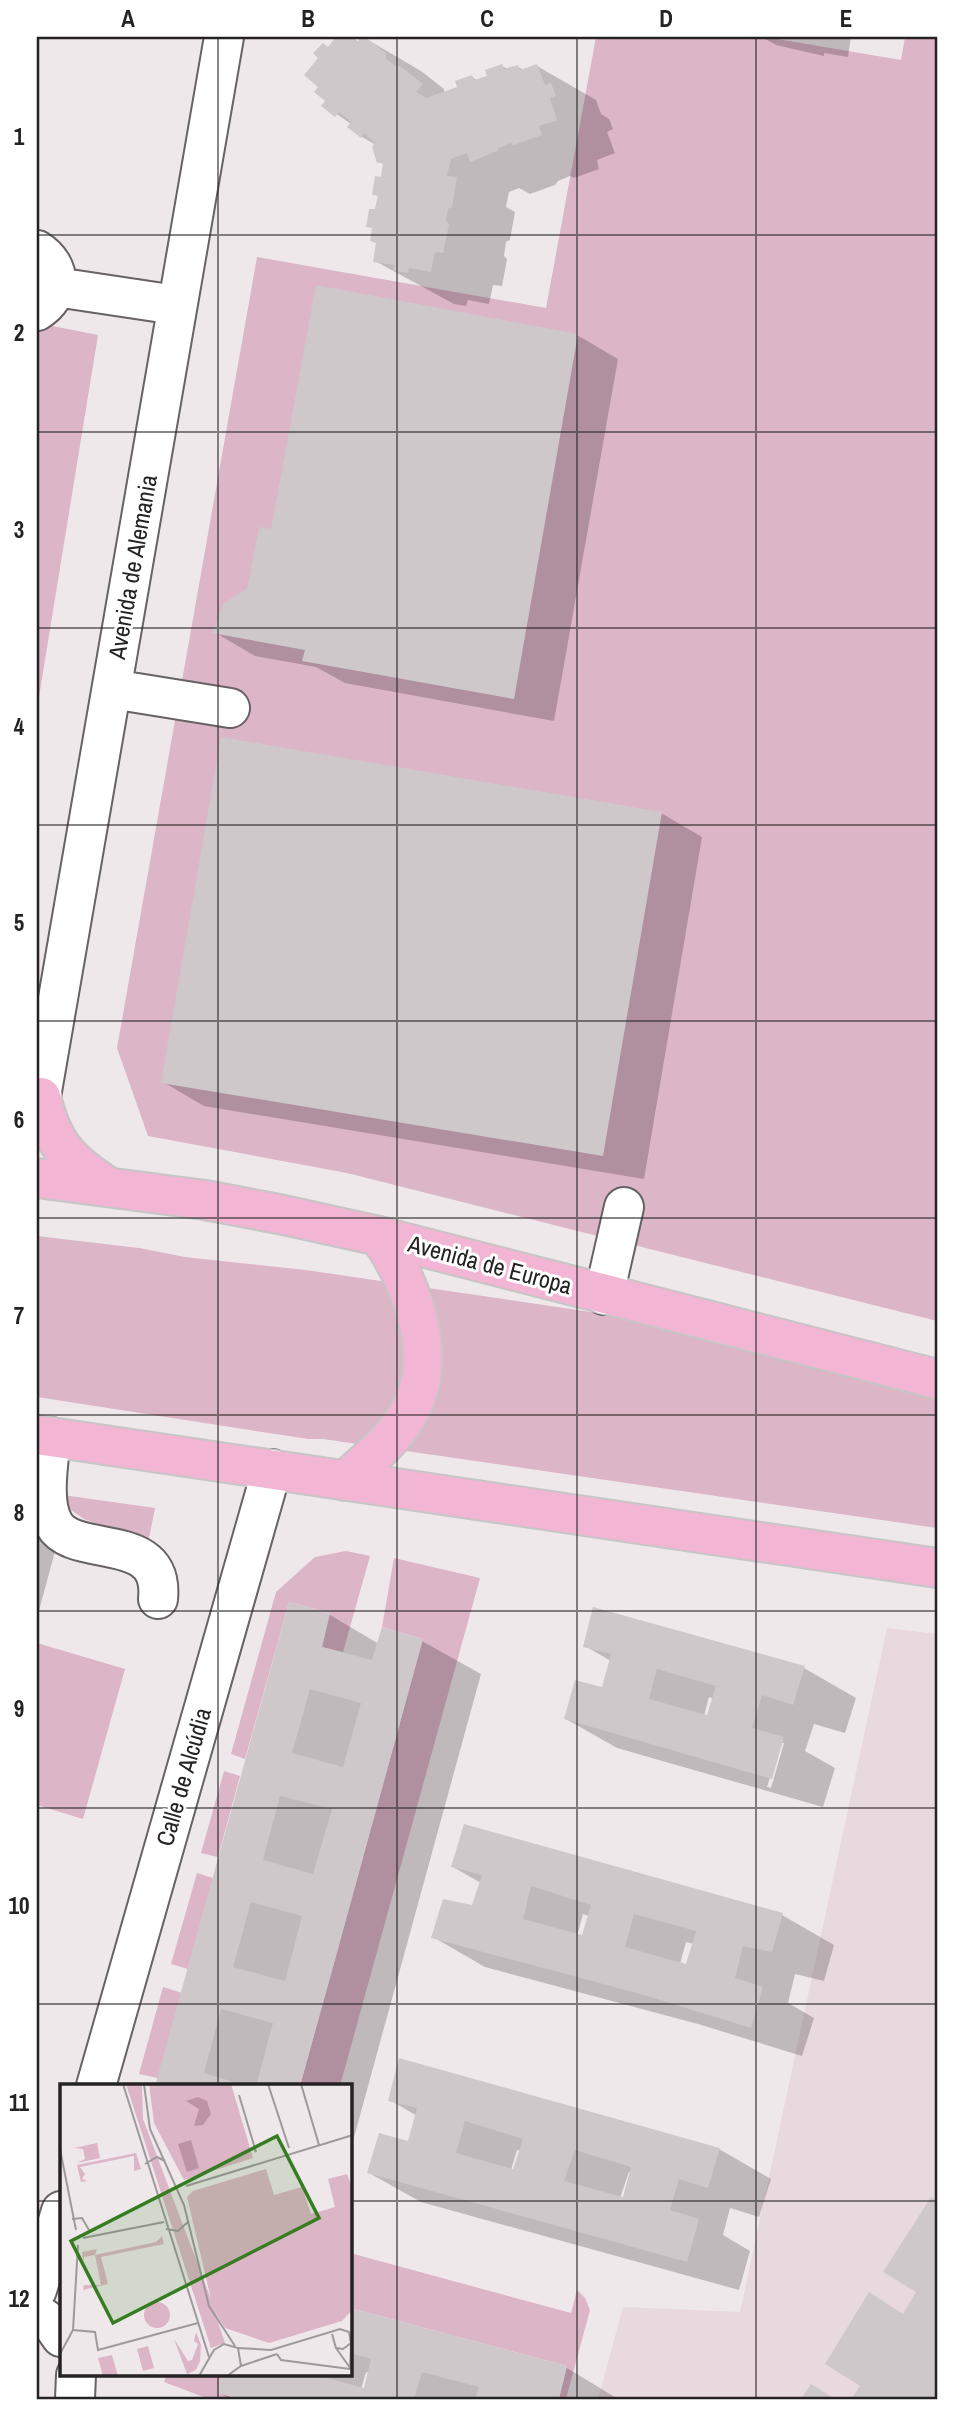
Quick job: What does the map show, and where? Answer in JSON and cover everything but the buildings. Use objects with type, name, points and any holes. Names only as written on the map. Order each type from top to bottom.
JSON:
[{"type":"main road","points":[[39,1100],[63,1151],[74,1163],[107,1186]]},
{"type":"main road","name":"Avenida de Europa","points":[[37,1178],[107,1186],[279,1214],[379,1236],[937,1379]]},
{"type":"main road","points":[[345,1481],[398,1429],[415,1401],[420,1385],[421,1344],[416,1317],[402,1272],[379,1236]]},
{"type":"main road","points":[[44,1436],[937,1568]]},
{"type":"street","name":"Avenida de Alemania","points":[[39,1100],[224,37]]},
{"type":"street","points":[[37,250],[53,265],[57,275],[46,299],[176,305]]},
{"type":"street","points":[[112,689],[230,708]]},
{"type":"street","points":[[604,1295],[624,1207]]},
{"type":"street","points":[[44,1436],[48,1507],[54,1525],[71,1538],[127,1550],[145,1562],[157,1578],[158,1599]]},
{"type":"street","name":"Calle de Alcúdia","points":[[97,2084],[272,1469]]},
{"type":"street","points":[[37,2290],[60,2214]]},
{"type":"street","points":[[37,2313],[52,2324],[60,2336]]},
{"type":"shaded area","points":[[596,37],[766,37],[901,60],[905,37],[937,37],[937,1321],[347,1173],[148,1136],[117,1048],[257,257],[546,308]]},
{"type":"shaded area","points":[[37,323],[98,335],[37,709]]},
{"type":"shaded area","points":[[37,1236],[139,1248],[185,1257],[306,1270],[937,1363],[937,1528],[323,1439],[308,1439],[37,1397]]},
{"type":"shaded area","points":[[63,1495],[155,1508],[148,1543],[84,1519],[65,1506]]},
{"type":"shaded area","points":[[346,1551],[370,1556],[343,1652],[322,1647],[330,1613],[289,1602],[245,1759],[231,1754],[276,1592],[315,1557]]},
{"type":"shaded area","points":[[394,1558],[480,1578],[341,2084],[301,2084],[423,1639],[382,1627]]},
{"type":"shaded area","points":[[887,1628],[937,1634],[937,2399],[598,2399],[623,2307],[740,2312]]},
{"type":"shaded area","points":[[37,1643],[125,1669],[83,1819],[37,1805]]},
{"type":"shaded area","points":[[224,1771],[240,1776],[218,1857],[201,1853]]},
{"type":"shaded area","points":[[197,1873],[213,1878],[188,1969],[171,1964]]},
{"type":"shaded area","points":[[163,1987],[182,1993],[158,2078],[139,2074]]},
{"type":"shaded area","points":[[352,2254],[571,2313],[577,2290],[585,2298],[590,2310],[566,2399],[559,2399],[567,2366],[352,2309]]},
{"type":"shaded area","points":[[166,2376],[222,2376],[217,2393],[239,2399],[209,2399],[164,2382]]}]
